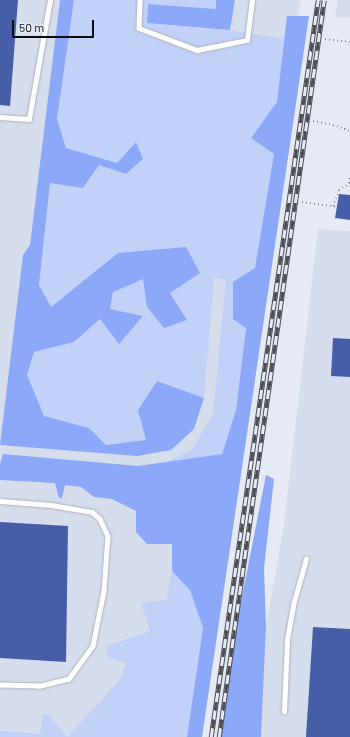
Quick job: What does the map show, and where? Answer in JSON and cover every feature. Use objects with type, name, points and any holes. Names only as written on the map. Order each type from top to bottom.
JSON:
[{"type":"lane","points":[[0,117],[29,119],[50,0]]},
{"type":"lane","points":[[140,0],[139,28],[197,50],[247,40],[252,0]]},
{"type":"lane","points":[[0,501],[51,505],[92,512],[100,519],[108,536],[104,591],[93,646],[69,679],[40,686],[0,684]]},
{"type":"lane","points":[[284,712],[287,640],[293,605],[306,559]]},
{"type":"path","points":[[325,39],[350,42]]},
{"type":"path","points":[[313,121],[350,131]]},
{"type":"path","points":[[332,206],[339,190],[350,183],[350,175]]},
{"type":"path","points":[[302,202],[337,207]]},
{"type":"shaded area","points":[[0,0],[301,0],[192,737],[0,737]]},
{"type":"shaded area","points":[[60,0],[74,0],[57,119],[66,148],[117,163],[136,142],[143,159],[126,174],[99,165],[83,188],[50,183],[39,285],[51,307],[118,253],[186,247],[200,273],[170,293],[187,320],[164,328],[147,307],[143,279],[113,292],[110,309],[143,316],[119,344],[100,319],[74,342],[34,352],[27,375],[44,416],[89,428],[106,445],[146,440],[138,410],[157,381],[204,398],[194,429],[171,450],[137,456],[0,445],[23,255],[30,245]]},
{"type":"shaded area","points":[[74,0],[216,0],[217,9],[148,4],[147,23],[229,30],[284,39],[277,102],[251,138],[274,153],[246,327],[236,410],[222,454],[168,462],[192,449],[213,415],[226,280],[214,278],[204,398],[157,381],[138,410],[146,440],[106,445],[89,428],[44,416],[27,375],[33,352],[74,342],[101,319],[119,343],[143,316],[110,309],[113,291],[143,279],[147,306],[187,319],[170,293],[118,253],[51,307],[39,285],[50,183],[83,188],[99,165],[126,174],[117,163],[66,148],[57,120]]},
{"type":"shaded area","points":[[216,0],[235,0],[230,30],[147,23],[148,4],[216,9]]},
{"type":"shaded area","points":[[338,0],[350,0],[350,18],[335,17]]},
{"type":"shaded area","points":[[287,16],[309,16],[202,737],[187,737],[203,628],[190,590],[172,571],[172,544],[147,544],[136,532],[136,511],[112,499],[94,497],[81,487],[65,485],[62,498],[59,498],[55,483],[0,480],[0,464],[3,454],[138,466],[222,454],[236,410],[246,328],[233,319],[233,282],[255,268],[274,154],[251,138],[277,102]]},
{"type":"shaded area","points":[[318,229],[350,231],[350,737],[261,737],[266,626],[284,525]]},
{"type":"shaded area","points":[[266,475],[274,479],[264,568],[266,626],[261,737],[221,737],[238,617]]},
{"type":"shaded area","points":[[172,571],[190,590],[203,628],[187,737],[67,737],[120,680],[126,663],[108,658],[107,646],[150,631],[141,603],[166,600]]},
{"type":"shaded area","points":[[43,714],[48,714],[67,737],[0,737],[0,731],[40,734]]},
{"type":"building","points":[[0,0],[18,0],[10,106],[0,105]]},
{"type":"building","points":[[339,194],[350,195],[350,220],[335,218]]},
{"type":"building","points":[[333,338],[350,339],[350,377],[331,376]]},
{"type":"building","points":[[0,522],[68,526],[66,662],[0,658]]},
{"type":"building","points":[[313,627],[350,629],[350,737],[306,737]]},
{"type":"railway","points":[[211,737],[318,0]]},
{"type":"railway","points":[[219,737],[324,0]]}]
